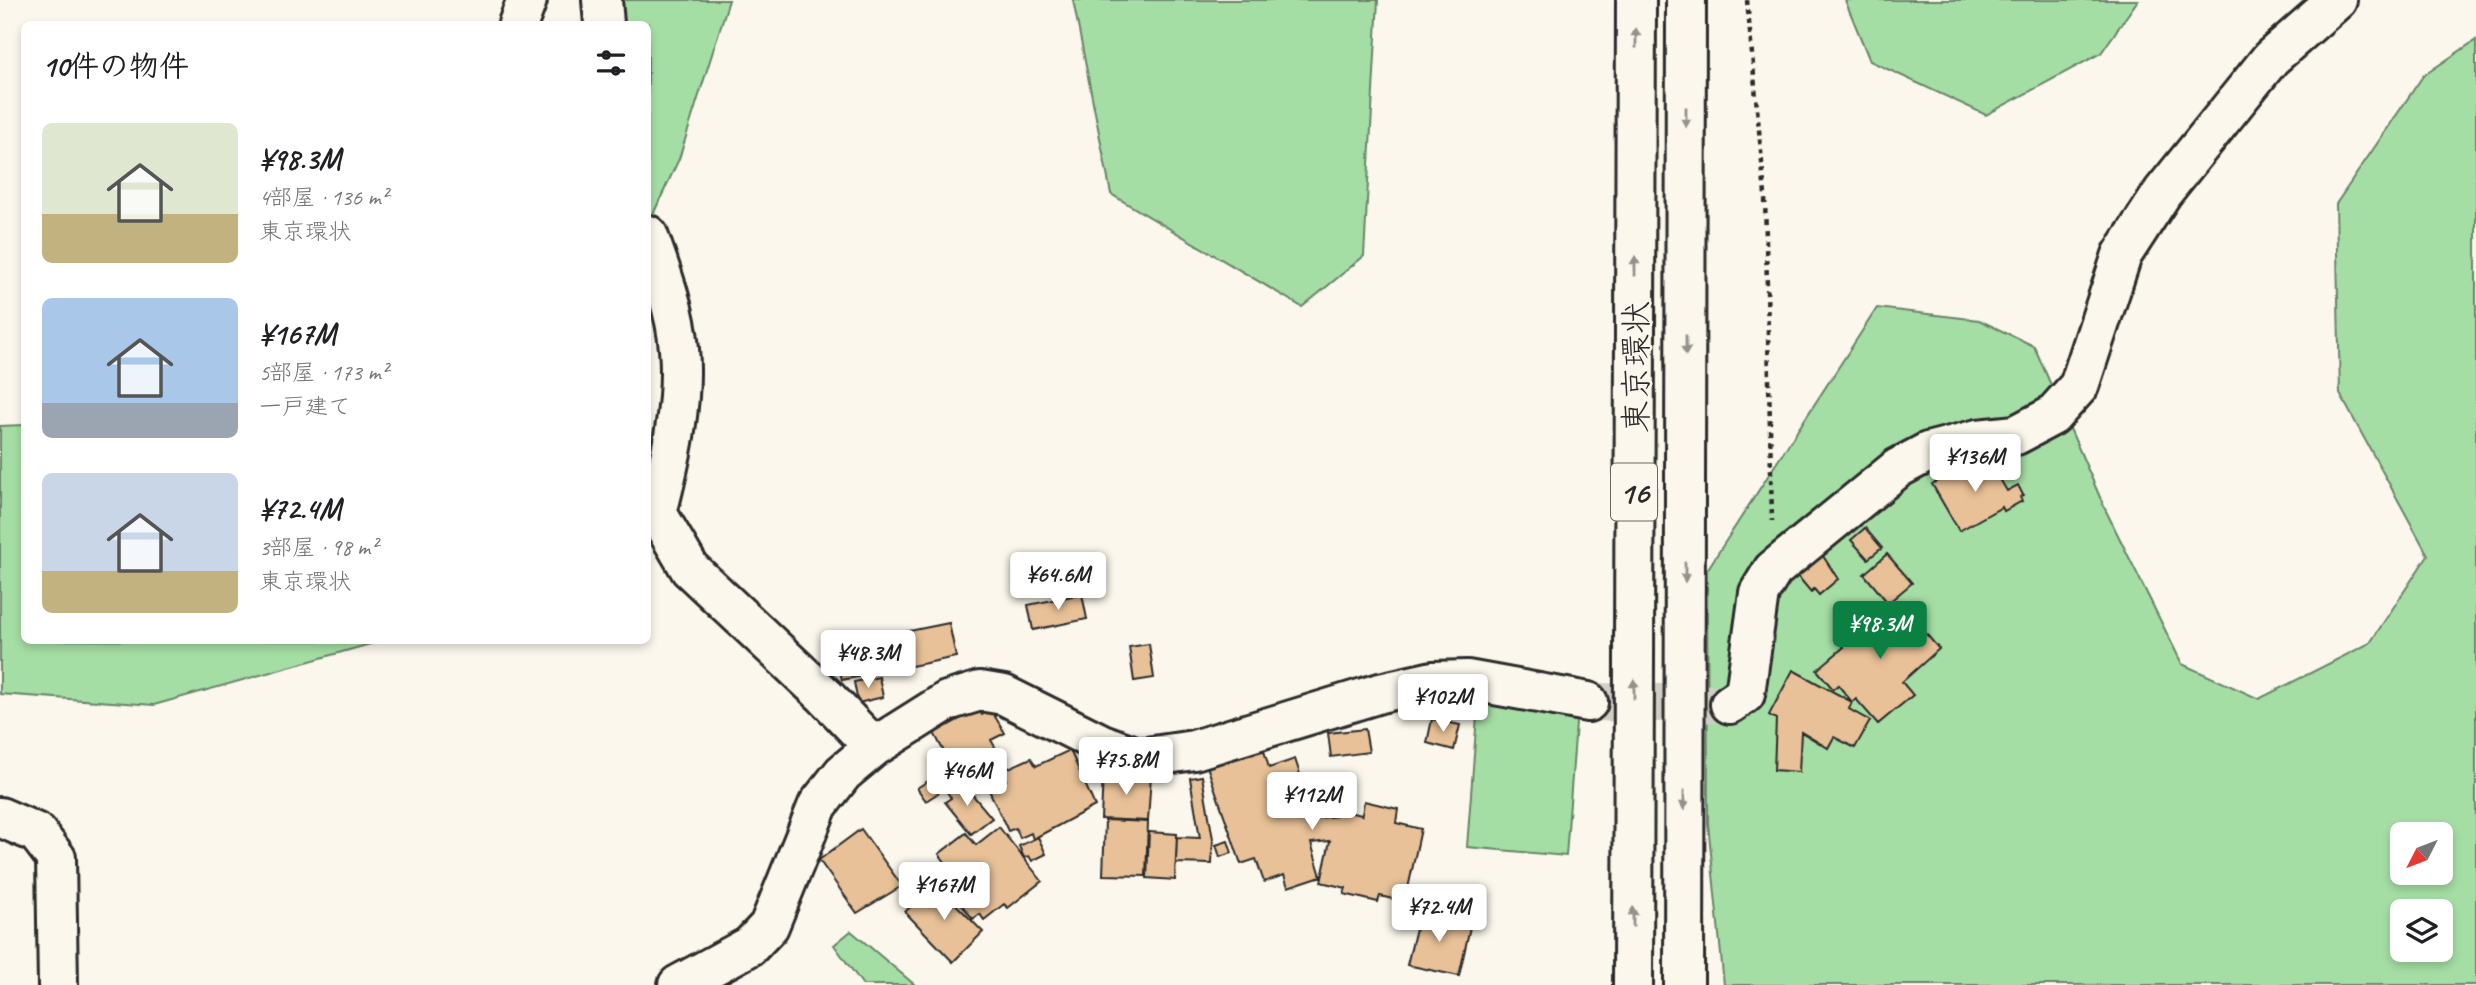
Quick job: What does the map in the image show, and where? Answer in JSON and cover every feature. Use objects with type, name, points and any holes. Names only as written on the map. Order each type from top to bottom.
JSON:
[{"type":"main road","points":[[519,21],[527,0]]},
{"type":"main road","points":[[602,0],[604,21]]},
{"type":"main road","name":"東京環状","points":[[1633,985],[1636,0]]},
{"type":"main road","name":"東京環状","points":[[1684,985],[1686,0]]},
{"type":"main road","points":[[1730,704],[1745,694],[1759,593],[1773,570],[1898,468],[1928,452],[1978,439],[2016,435],[2052,416],[2079,386],[2122,255],[2163,192],[2271,58],[2337,0]]},
{"type":"main road","points":[[651,244],[662,271],[679,349],[676,419],[668,470],[657,513],[690,569],[825,696],[874,747]]},
{"type":"main road","points":[[678,985],[750,946],[769,926],[818,805],[843,772],[874,747],[947,701],[979,691],[1004,695],[1102,744],[1140,758],[1194,750],[1380,693],[1433,681],[1467,680],[1588,702]]},
{"type":"main road","points":[[0,817],[37,833],[56,858],[58,985]]},
{"type":"path","points":[[1747,0],[1765,195],[1773,570]]},
{"type":"green space","points":[[597,0],[729,0],[679,159],[651,219],[651,21],[592,21]]},
{"type":"green space","points":[[1073,0],[1378,0],[1364,256],[1302,307],[1111,194]]},
{"type":"green space","points":[[1845,0],[2138,0],[2101,53],[1986,115],[1870,61]]},
{"type":"green space","points":[[2476,40],[2476,985],[1724,985],[1708,823],[1707,570],[1877,308],[1979,320],[2034,346],[2106,511],[2182,664],[2259,699],[2370,643],[2428,555],[2340,394],[2336,204],[2423,76]]},
{"type":"green space","points":[[21,425],[21,644],[370,644],[154,705],[0,694],[0,426]]},
{"type":"green space","points":[[1478,702],[1577,710],[1566,856],[1467,847]]},
{"type":"green space","points":[[851,931],[915,985],[863,985],[834,945]]},
{"type":"building","points":[[1990,462],[2007,491],[2018,485],[2023,495],[2020,497],[2022,501],[2004,511],[2002,507],[1959,531],[1932,484],[1967,464],[1972,472]]},
{"type":"building","points":[[1865,528],[1882,548],[1868,559],[1851,540]]},
{"type":"building","points":[[1821,553],[1838,579],[1819,595],[1814,589],[1811,592],[1796,574]]},
{"type":"building","points":[[1887,554],[1912,583],[1888,603],[1864,574]]},
{"type":"building","points":[[1082,594],[1087,619],[1033,630],[1028,605]]},
{"type":"building","points":[[1898,601],[1939,649],[1902,682],[1913,695],[1878,724],[1856,699],[1852,702],[1838,685],[1833,689],[1817,670],[1844,647],[1839,640],[1864,619],[1870,625]]},
{"type":"building","points":[[949,623],[956,657],[842,680],[835,646]]},
{"type":"building","points":[[1149,644],[1154,678],[1134,681],[1129,647]]},
{"type":"building","points":[[1793,670],[1852,702],[1849,709],[1870,721],[1855,748],[1834,737],[1828,748],[1801,732],[1799,772],[1774,770],[1776,719],[1769,715]]},
{"type":"building","points":[[879,677],[883,697],[858,703],[854,682]]},
{"type":"building","points":[[978,709],[982,715],[991,710],[1005,733],[991,740],[1003,761],[972,778],[960,757],[950,763],[934,733]]},
{"type":"building","points":[[1432,719],[1460,725],[1454,750],[1427,743]]},
{"type":"building","points":[[1365,729],[1369,752],[1331,757],[1328,733]]},
{"type":"building","points":[[1263,747],[1269,768],[1295,759],[1303,783],[1291,787],[1302,820],[1336,816],[1337,810],[1362,815],[1364,801],[1398,809],[1396,823],[1421,829],[1405,902],[1380,896],[1378,902],[1344,894],[1346,888],[1321,882],[1330,841],[1311,843],[1321,876],[1288,887],[1284,875],[1264,882],[1256,859],[1241,864],[1207,766]]},
{"type":"building","points":[[1070,750],[1095,806],[1033,839],[1031,833],[1020,838],[1016,828],[1008,831],[988,788],[1006,780],[1002,771],[1031,758],[1036,766]]},
{"type":"building","points":[[1103,772],[1151,775],[1148,821],[1101,819]]},
{"type":"building","points":[[941,773],[949,786],[926,801],[917,788]]},
{"type":"building","points":[[1202,776],[1213,839],[1212,864],[1176,863],[1177,837],[1200,838],[1190,778]]},
{"type":"building","points":[[961,781],[992,818],[971,834],[945,802],[951,798],[947,792]]},
{"type":"building","points":[[1105,820],[1148,822],[1146,876],[1103,875]]},
{"type":"building","points":[[999,827],[1042,881],[1008,908],[1004,904],[984,920],[980,914],[973,919],[938,876],[949,867],[939,854],[966,833],[976,845]]},
{"type":"building","points":[[861,829],[902,886],[857,913],[819,860]]},
{"type":"building","points":[[1149,832],[1177,834],[1175,880],[1147,878]]},
{"type":"building","points":[[1038,837],[1046,854],[1032,861],[1029,856],[1024,858],[1019,846]]},
{"type":"building","points":[[1228,841],[1232,853],[1220,857],[1216,845]]},
{"type":"building","points":[[935,883],[983,932],[953,962],[905,912]]},
{"type":"building","points":[[1432,912],[1458,917],[1457,924],[1470,927],[1459,976],[1407,965],[1419,916],[1430,918]]},
{"type":"tunnel","points":[[1588,702],[1730,704]]}]
